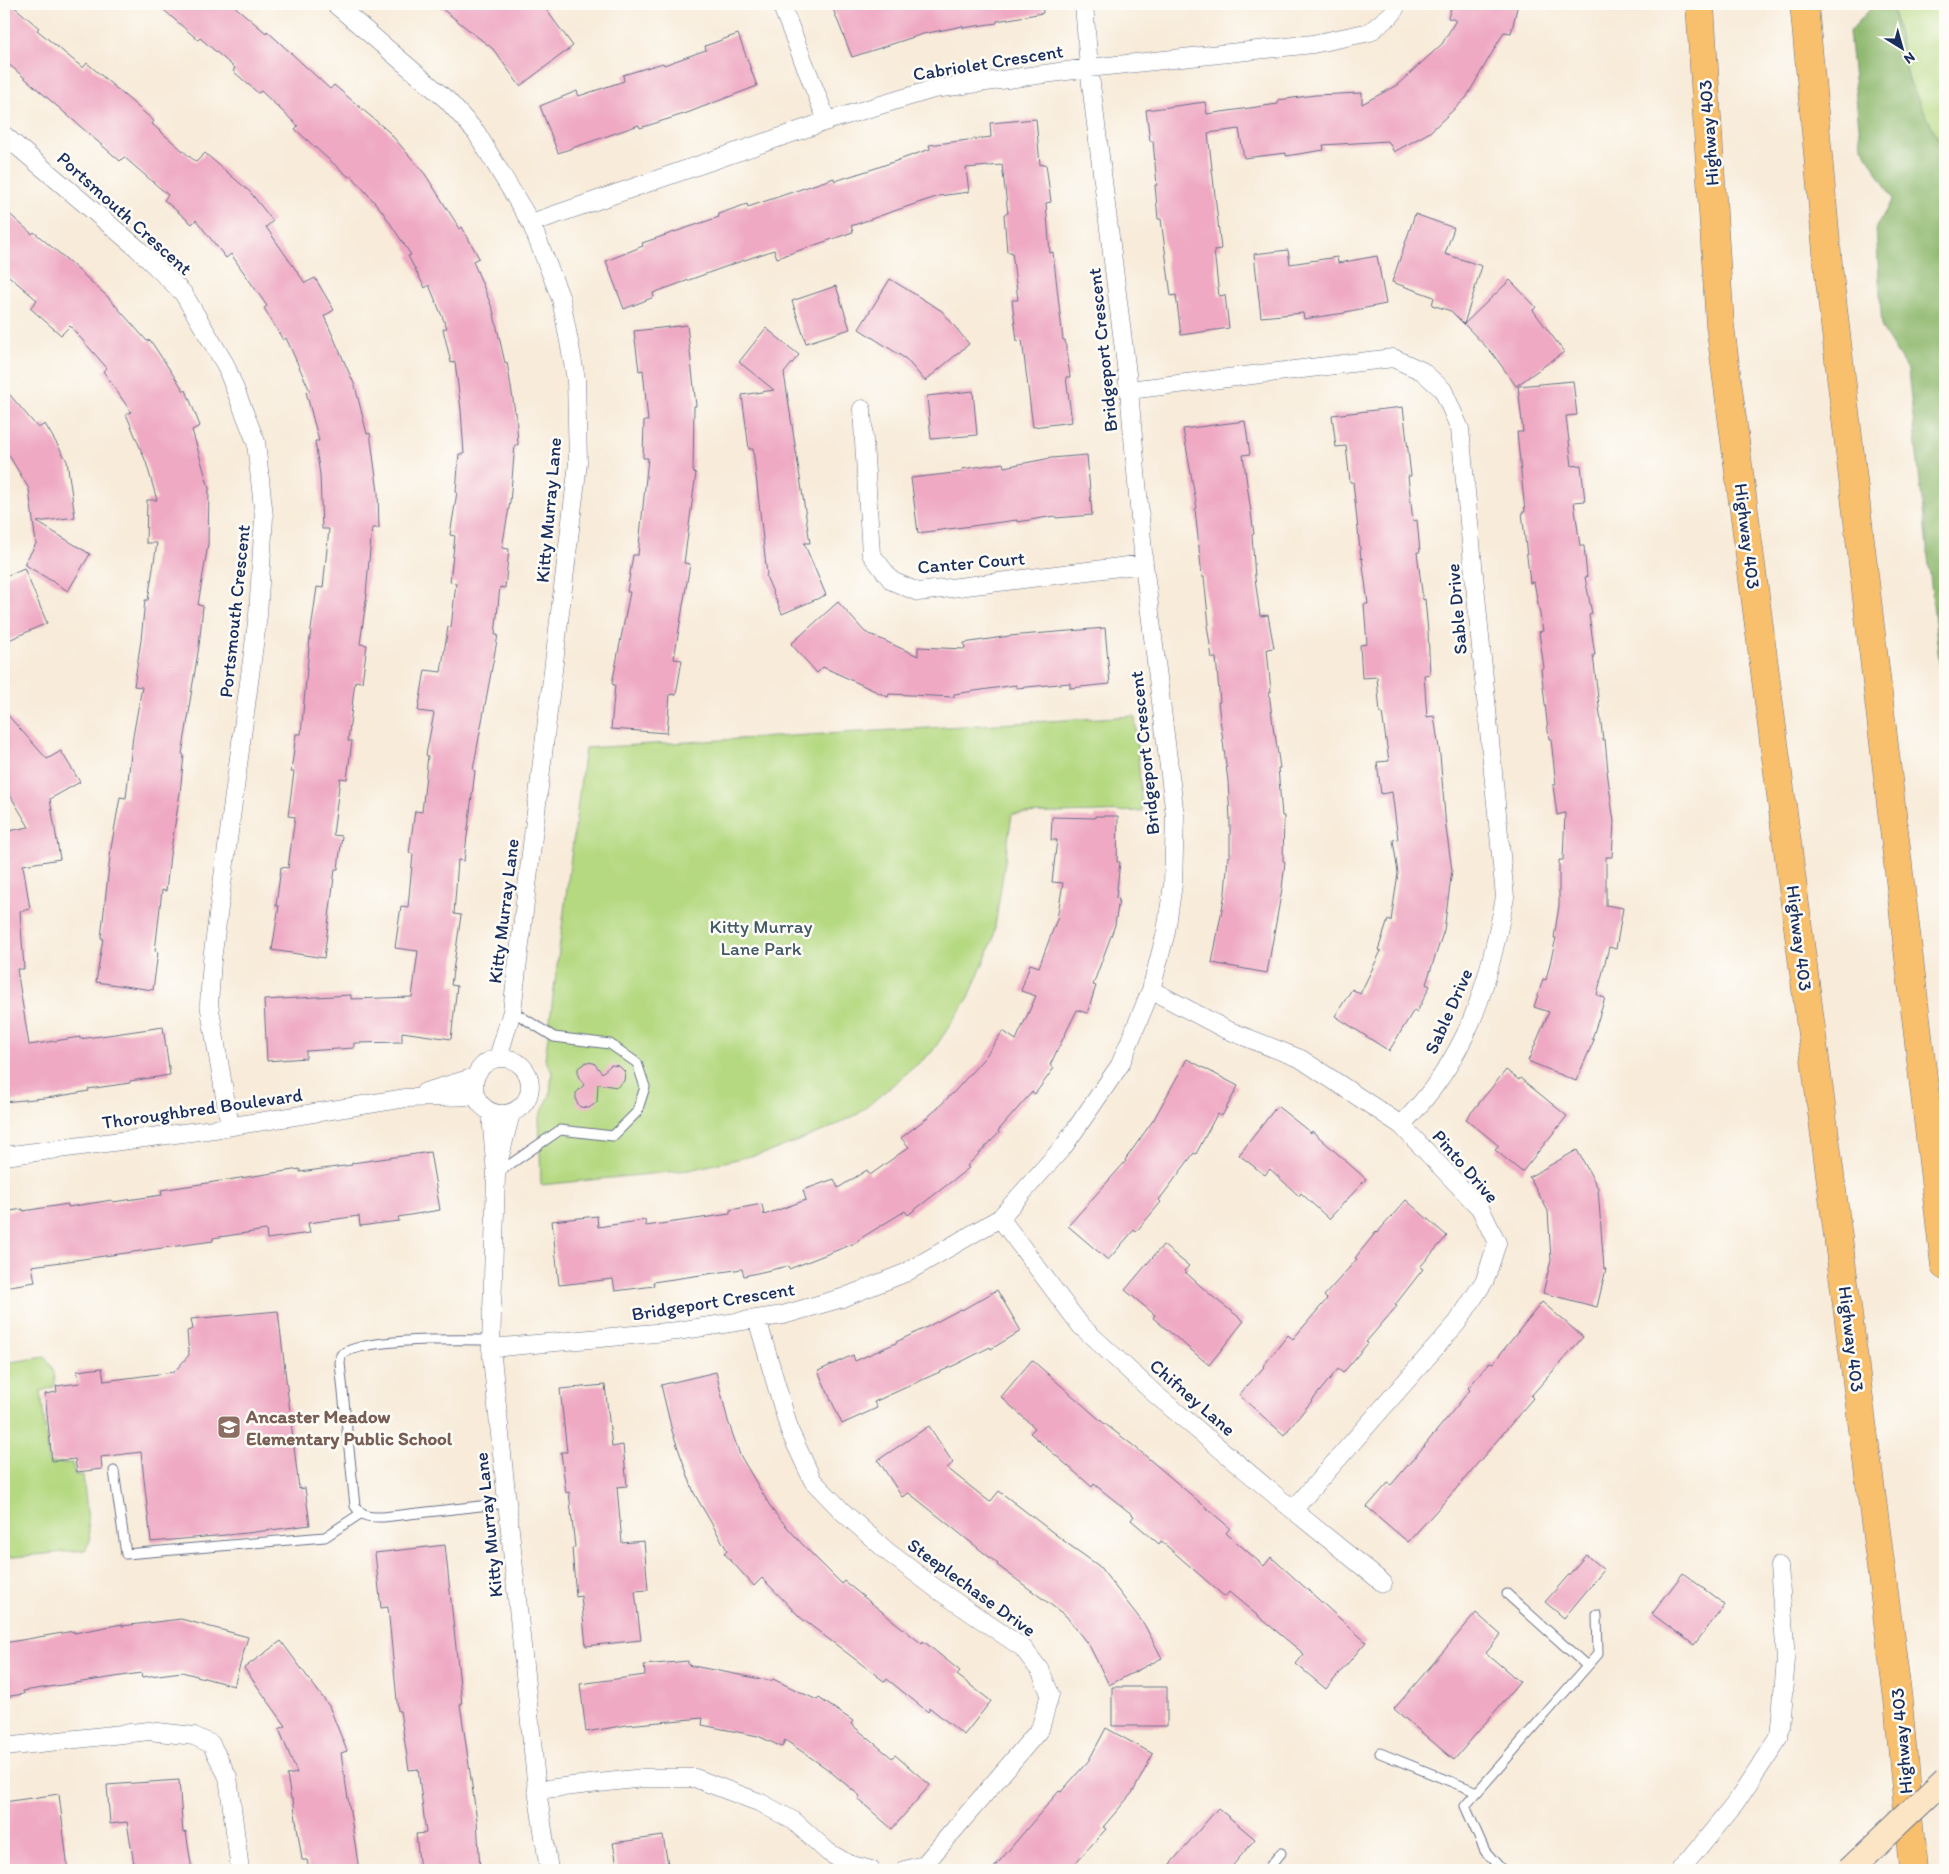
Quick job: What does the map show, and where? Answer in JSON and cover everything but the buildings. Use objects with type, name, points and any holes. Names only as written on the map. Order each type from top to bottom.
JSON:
[{"type":"highway","name":"Highway 403","points":[[1700,4],[1720,325],[1898,1700],[1913,1870]]},
{"type":"highway","points":[[1804,4],[1828,274],[1945,1266]]},
{"type":"main road","points":[[1849,1870],[1945,1779]]},
{"type":"street","name":"Kitty Murray Lane","points":[[335,4],[447,100],[476,132],[531,223],[561,299],[576,379],[578,463],[512,1011],[498,1058]]},
{"type":"street","points":[[782,4],[827,121]]},
{"type":"street","name":"Bridgeport Crescent","points":[[491,1344],[677,1331],[783,1315],[842,1298],[905,1273],[1000,1218],[1064,1146],[1120,1065],[1151,990],[1166,932],[1173,884],[1175,816],[1144,564],[1130,390],[1089,68],[1084,4]]},
{"type":"street","name":"Cabriolet Crescent","points":[[531,223],[827,121],[934,89],[1089,68],[1314,44],[1370,32],[1393,13],[1397,4]]},
{"type":"street","name":"Portsmouth Crescent","points":[[4,136],[137,248],[183,293],[225,364],[256,442],[264,517],[258,615],[212,960],[209,1004],[230,1126]]},
{"type":"street","name":"Sable Drive","points":[[1130,390],[1393,358],[1422,371],[1444,390],[1460,429],[1505,897],[1495,951],[1482,997],[1458,1051],[1424,1102],[1401,1125]]},
{"type":"street","name":"Canter Court","points":[[862,409],[871,554],[892,581],[918,592],[1144,564]]},
{"type":"street","name":"Pinto Drive","points":[[1151,990],[1225,1029],[1301,1059],[1401,1125],[1480,1208],[1497,1243],[1485,1280],[1457,1323],[1293,1510]]},
{"type":"street","name":"Kitty Murray Lane","points":[[512,1011],[519,1063]]},
{"type":"street","points":[[498,1058],[510,1058],[519,1063],[526,1070],[530,1079],[530,1092],[526,1101],[520,1108],[511,1113],[501,1115],[491,1113],[481,1105],[475,1096],[473,1087],[475,1077],[482,1066],[498,1058]]},
{"type":"street","name":"Thoroughbred Boulevard","points":[[406,1098],[475,1077]]},
{"type":"street","name":"Thoroughbred Boulevard","points":[[4,1156],[230,1126],[406,1098],[475,1096]]},
{"type":"street","name":"Kitty Murray Lane","points":[[491,1113],[496,1175],[491,1344],[537,1790],[549,1870]]},
{"type":"street","name":"Kitty Murray Lane","points":[[496,1175],[511,1113]]},
{"type":"street","name":"Chifney Lane","points":[[1000,1218],[1082,1326],[1155,1394],[1383,1583]]},
{"type":"street","name":"Steeplechase Drive","points":[[757,1319],[790,1432],[813,1481],[844,1513],[888,1552],[938,1590],[1023,1648],[1041,1672],[1050,1694],[1040,1729],[924,1865],[905,1870]]},
{"type":"street","points":[[1681,1870],[1735,1804],[1779,1738],[1786,1660],[1779,1566]]},
{"type":"street","points":[[4,1747],[150,1731],[194,1736],[212,1744],[228,1777],[240,1870]]},
{"type":"street","points":[[537,1790],[643,1778],[695,1778],[761,1803],[794,1822],[828,1852],[848,1864],[870,1870]]},
{"type":"lane","points":[[496,1175],[560,1130],[613,1136],[637,1112],[645,1087],[637,1063],[610,1044],[554,1037],[512,1011]]},
{"type":"lane","points":[[491,1344],[423,1340],[373,1345],[348,1350],[341,1355],[340,1363],[355,1506],[360,1514],[370,1517],[383,1517],[507,1502]]},
{"type":"lane","points":[[114,1471],[126,1554],[324,1537],[360,1514]]},
{"type":"lane","points":[[1507,1594],[1588,1666]]},
{"type":"lane","points":[[1502,1870],[1485,1851],[1465,1806],[1598,1654],[1597,1615]]},
{"type":"lane","points":[[1380,1753],[1477,1792]]},
{"type":"lane","points":[[1267,1870],[1281,1853]]},
{"type":"green space","points":[[1875,4],[1892,4],[1909,81],[1945,153],[1945,715],[1908,371],[1882,329],[1876,227],[1893,199],[1861,145],[1849,32]]},
{"type":"green space","points":[[1892,4],[1945,4],[1945,153],[1909,81]]},
{"type":"green space","name":"Kitty Murray Lane Park","points":[[1135,716],[1142,811],[1012,814],[993,940],[969,997],[932,1052],[858,1114],[826,1130],[769,1152],[689,1170],[541,1185],[539,1117],[550,1095],[552,1072],[545,1059],[585,748]]},
{"type":"green space","points":[[45,1357],[52,1367],[55,1378],[54,1387],[41,1391],[49,1463],[72,1463],[75,1475],[83,1475],[90,1541],[85,1550],[4,1558],[4,1363]]},
{"type":"place","name":"Ancaster Meadow Elementary Public School","points":[[229,1427]]}]
